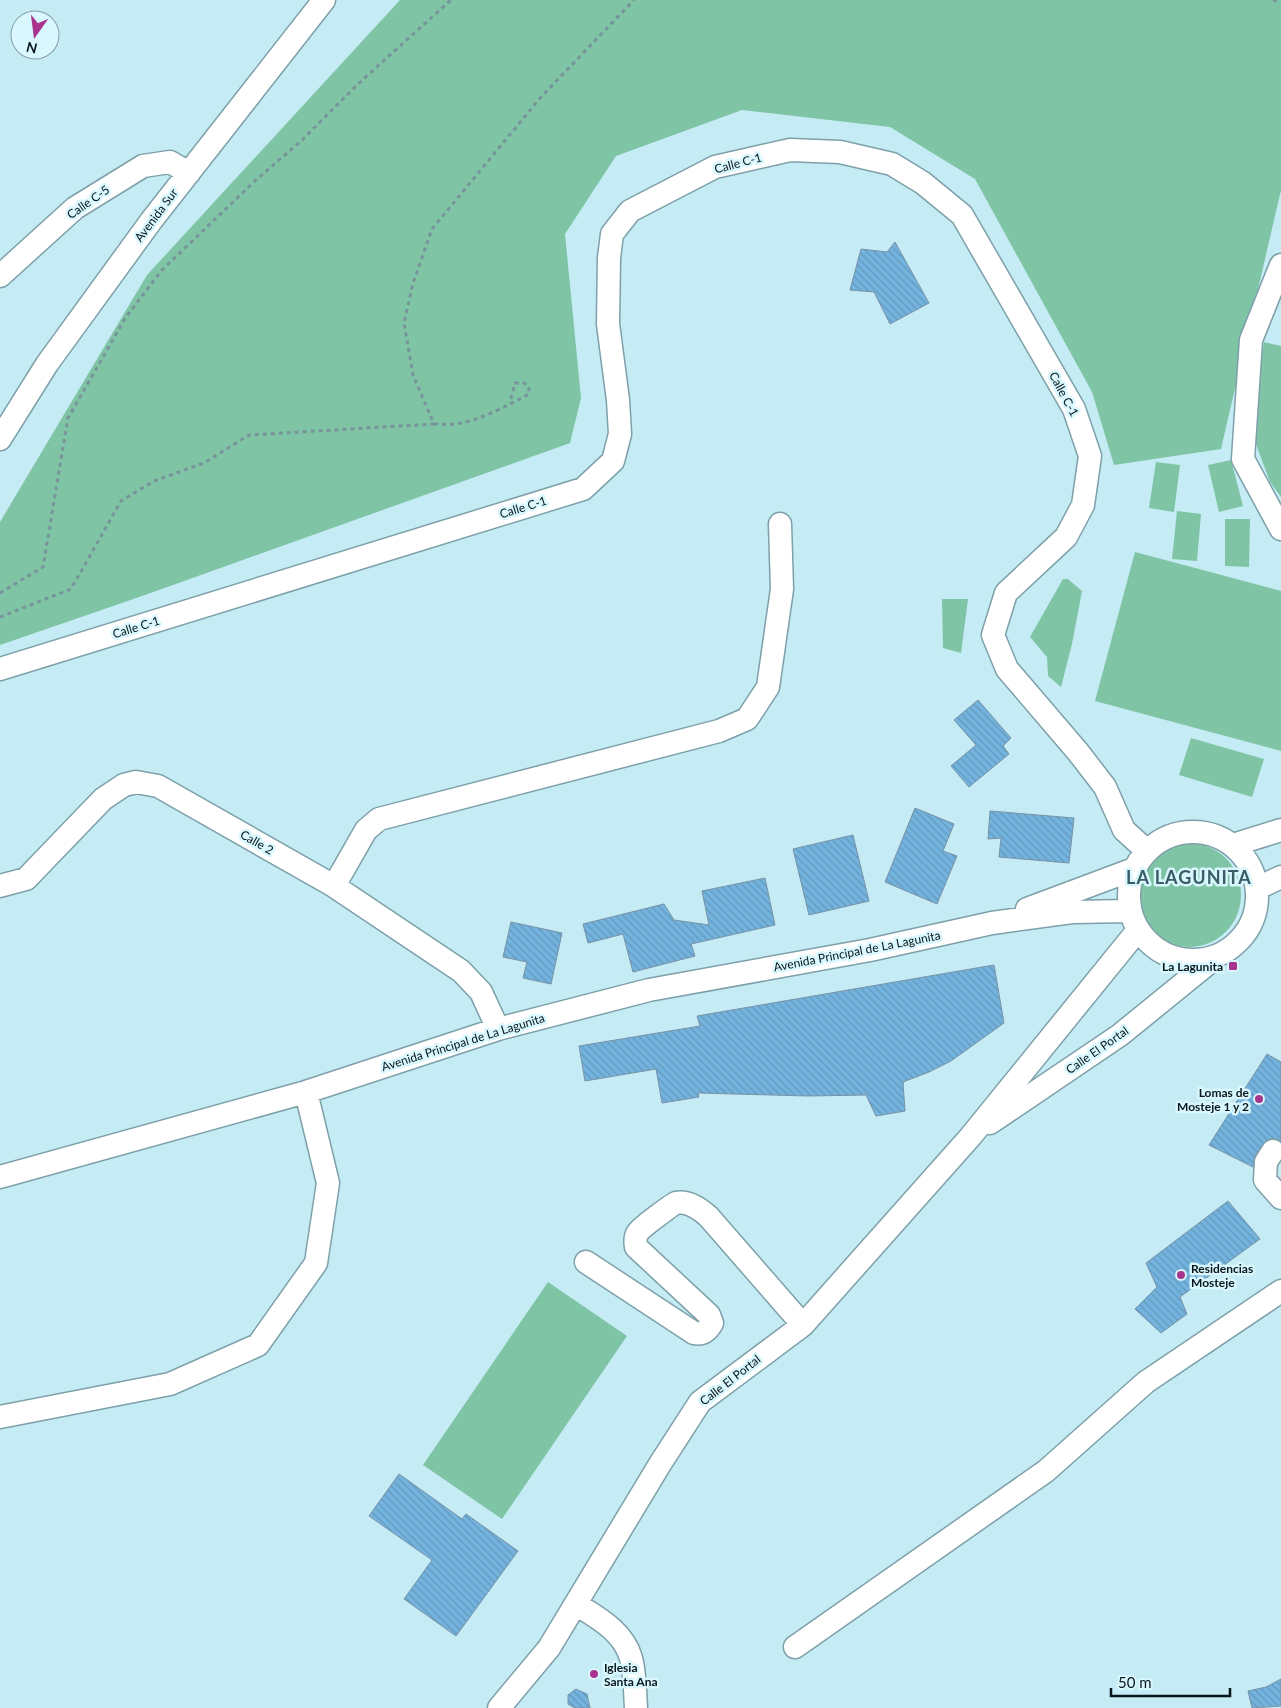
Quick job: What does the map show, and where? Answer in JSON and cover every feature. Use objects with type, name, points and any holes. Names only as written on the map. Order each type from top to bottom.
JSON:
[{"type":"street","name":"Avenida Sur","points":[[0,438],[48,364],[151,221],[324,0]]},
{"type":"street","name":"Calle C-1","points":[[0,669],[583,488],[613,461],[620,434],[618,400],[608,324],[609,258],[612,234],[624,218],[630,211],[715,167],[790,150],[840,152],[892,164],[923,183],[962,215],[1074,408],[1090,456],[1083,505],[1066,538],[1006,593],[993,635],[1007,669],[1078,752],[1105,787],[1124,830],[1147,851]]},
{"type":"street","name":"Calle C-5","points":[[0,276],[76,208],[143,166],[170,162],[189,173]]},
{"type":"street","points":[[1281,265],[1251,340],[1243,460],[1281,529]]},
{"type":"street","points":[[334,886],[366,830],[379,819],[719,731],[747,719],[768,687],[782,590],[780,524]]},
{"type":"street","name":"Calle 2","points":[[0,886],[26,879],[103,800],[124,785],[136,782],[158,786],[334,886],[462,971],[481,992],[498,1029]]},
{"type":"street","points":[[1233,845],[1281,830]]},
{"type":"street","points":[[1204,832],[1233,845],[1258,888],[1257,909],[1250,928],[1237,944],[1217,956],[1188,960],[1160,951],[1134,921],[1128,890],[1134,869],[1147,851],[1173,834],[1204,832]]},
{"type":"street","name":"Avenida Principal de La Lagunita","points":[[992,923],[1134,869]]},
{"type":"street","points":[[1258,888],[1281,877]]},
{"type":"street","name":"Avenida Principal de La Lagunita","points":[[0,1177],[306,1092],[498,1029],[649,990],[870,950],[992,923],[1072,912],[1134,921]]},
{"type":"street","name":"Calle El Portal","points":[[498,1708],[549,1648],[660,1464],[700,1402],[803,1325],[971,1136],[1134,921]]},
{"type":"street","name":"Calle El Portal","points":[[971,1136],[1120,1035],[1217,956]]},
{"type":"street","points":[[0,1417],[170,1384],[258,1345],[316,1263],[328,1182],[306,1092]]},
{"type":"street","points":[[1273,1151],[1266,1162],[1265,1180],[1281,1198]]},
{"type":"street","points":[[586,1262],[694,1333],[700,1334],[705,1332],[712,1323],[709,1315],[636,1247],[635,1240],[638,1231],[675,1203],[686,1204],[698,1208],[708,1216],[803,1325]]},
{"type":"street","points":[[795,1647],[1046,1471],[1146,1382],[1281,1291]]},
{"type":"street","points":[[576,1604],[609,1626],[622,1641],[631,1658],[636,1708]]},
{"type":"path","points":[[0,593],[43,567],[68,418],[126,317],[160,271],[256,180],[301,141],[358,83],[452,0]]},
{"type":"path","points":[[434,424],[413,375],[404,323],[413,283],[432,229],[541,97],[634,0]]},
{"type":"path","points":[[1273,0],[1281,2]]},
{"type":"path","points":[[0,617],[71,589],[121,501],[154,480],[204,463],[249,435],[452,424],[476,419],[530,394],[529,387],[524,383],[515,383],[510,403]]},
{"type":"green space","points":[[400,0],[1281,0],[1281,190],[1221,449],[1114,465],[1092,392],[975,179],[890,127],[742,110],[616,156],[565,234],[581,398],[570,443],[0,645],[0,522],[147,275]]},
{"type":"green space","points":[[1264,342],[1281,346],[1281,497],[1270,482],[1253,436],[1256,392]]},
{"type":"green space","points":[[1231,460],[1243,506],[1219,512],[1208,465]]},
{"type":"green space","points":[[1156,462],[1180,465],[1174,512],[1149,508]]},
{"type":"green space","points":[[1177,511],[1201,514],[1197,561],[1172,559]]},
{"type":"green space","points":[[1225,519],[1250,519],[1249,567],[1225,566]]},
{"type":"green space","points":[[1135,552],[1281,591],[1281,751],[1095,701]]},
{"type":"green space","points":[[1063,579],[1068,579],[1082,591],[1072,644],[1061,687],[1048,676],[1047,657],[1030,637]]},
{"type":"green space","points":[[942,599],[968,599],[961,653],[943,648]]},
{"type":"green space","points":[[1191,738],[1264,759],[1252,797],[1179,775]]},
{"type":"green space","points":[[1189,843],[1209,846],[1226,858],[1238,875],[1241,895],[1238,915],[1226,932],[1209,944],[1189,947],[1169,944],[1152,932],[1140,915],[1137,895],[1140,875],[1152,858],[1169,846]]},
{"type":"green space","points":[[548,1282],[627,1336],[502,1519],[423,1465]]},
{"type":"building","points":[[895,242],[929,303],[890,324],[874,292],[850,290],[861,249],[887,252]]},
{"type":"building","points":[[978,700],[1011,738],[1003,746],[1009,754],[969,787],[951,766],[976,745],[954,720]]},
{"type":"building","points":[[915,808],[954,824],[943,851],[957,856],[937,904],[885,882]]},
{"type":"building","points":[[990,811],[1074,818],[1069,863],[999,857],[1001,838],[988,839]]},
{"type":"building","points":[[853,835],[869,901],[809,915],[793,849]]},
{"type":"building","points":[[765,878],[775,925],[691,944],[695,956],[633,972],[623,934],[588,943],[583,924],[664,904],[674,920],[709,925],[702,891]]},
{"type":"building","points":[[511,922],[562,933],[551,984],[523,978],[527,962],[503,957]]},
{"type":"building","points":[[994,965],[1004,1023],[951,1061],[903,1082],[905,1111],[876,1116],[866,1095],[808,1096],[698,1093],[699,1097],[662,1103],[656,1069],[585,1081],[579,1046],[700,1026],[697,1016]]},
{"type":"building","name":"Lomas de Mosteje 1 y 2","points":[[1267,1054],[1281,1062],[1281,1141],[1274,1138],[1267,1140],[1255,1155],[1253,1167],[1209,1145]]},
{"type":"building","name":"Residencias Mosteje","points":[[1228,1201],[1260,1239],[1180,1297],[1187,1314],[1161,1333],[1135,1309],[1157,1287],[1146,1263]]},
{"type":"building","points":[[399,1474],[462,1519],[466,1514],[518,1551],[456,1636],[404,1599],[432,1560],[369,1516]]},
{"type":"building","points":[[1281,1679],[1281,1706],[1252,1708],[1248,1691],[1266,1687]]},
{"type":"building","points":[[576,1689],[587,1694],[590,1708],[575,1708],[568,1704],[568,1695]]},
{"type":"place","name":"La Lagunita","points":[[1233,966]]},
{"type":"place","name":"Lomas de Mosteje 1 y 2","points":[[1259,1099]]},
{"type":"place","name":"Residencias Mosteje","points":[[1181,1275]]},
{"type":"place","name":"Iglesia Santa Ana","points":[[594,1674]]},
{"type":"district","name":"LA LAGUNITA","points":[[1189,877]]}]
